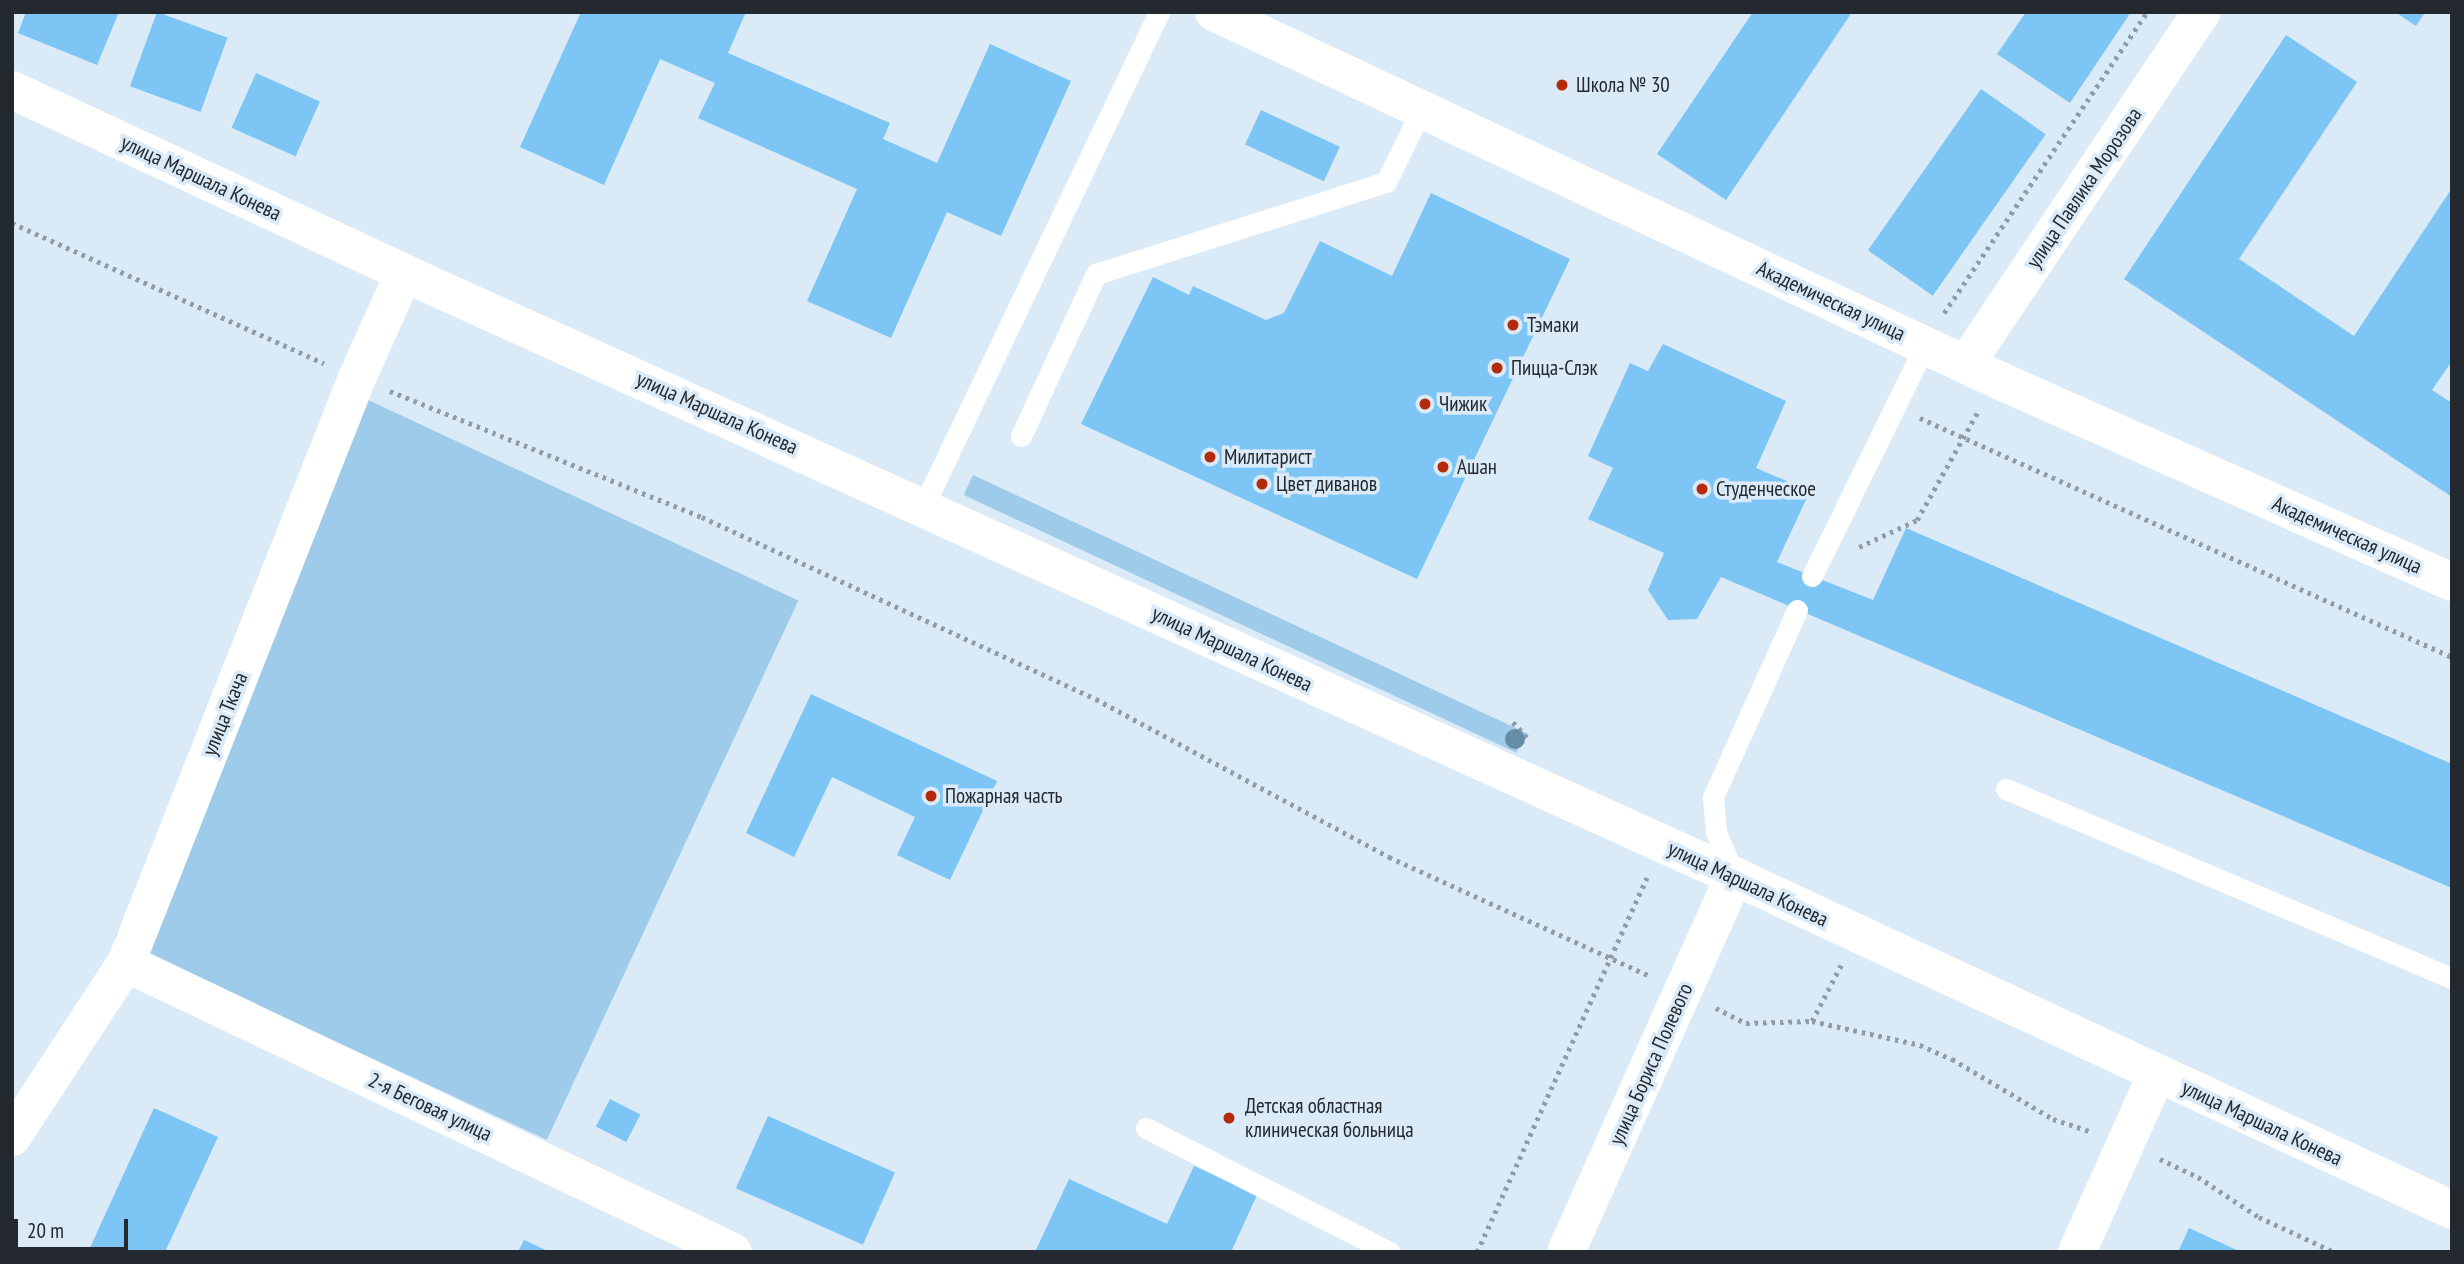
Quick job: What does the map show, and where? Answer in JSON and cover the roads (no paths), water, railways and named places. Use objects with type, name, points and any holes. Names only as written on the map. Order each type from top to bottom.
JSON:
[{"type":"street","name":"Академическая улица","points":[[1214,12],[1421,111],[1933,331],[1981,372],[2452,582]]},
{"type":"street","name":"улица Павлика Морозова","points":[[1981,372],[2202,12]]},
{"type":"street","name":"улица Маршала Конева","points":[[12,90],[404,273],[924,505],[1734,876],[2452,1210]]},
{"type":"street","name":"улица Ткача","points":[[12,1137],[127,963],[357,378],[404,273]]},
{"type":"street","name":"улица Бориса Полевого","points":[[1566,1252],[1734,876]]},
{"type":"street","name":"2-я Беговая улица","points":[[127,963],[733,1252]]},
{"type":"street","points":[[2077,1252],[2157,1075]]},
{"type":"lane","points":[[924,505],[1159,12]]},
{"type":"lane","points":[[1021,436],[1096,274],[1386,182],[1421,111]]},
{"type":"lane","points":[[1812,576],[1933,331]]},
{"type":"lane","points":[[1734,876],[1716,832],[1713,797],[1797,610]]},
{"type":"lane","points":[[2006,789],[2452,978]]},
{"type":"lane","points":[[1146,1128],[1389,1252]]},
{"type":"place","name":"Школа № 30","points":[[1562,85]]},
{"type":"place","name":"Тэмаки","points":[[1513,325]]},
{"type":"place","name":"Пицца-Слэк","points":[[1497,368]]},
{"type":"place","name":"Чижик","points":[[1425,404]]},
{"type":"place","name":"Милитарист","points":[[1210,457]]},
{"type":"place","name":"Ашан","points":[[1443,467]]},
{"type":"place","name":"Цвет диванов","points":[[1262,484]]},
{"type":"place","name":"Студенческое","points":[[1702,489]]},
{"type":"place","name":"Пожарная часть","points":[[931,796]]},
{"type":"place","name":"Детская областная клиническая больница","points":[[1229,1118]]}]
